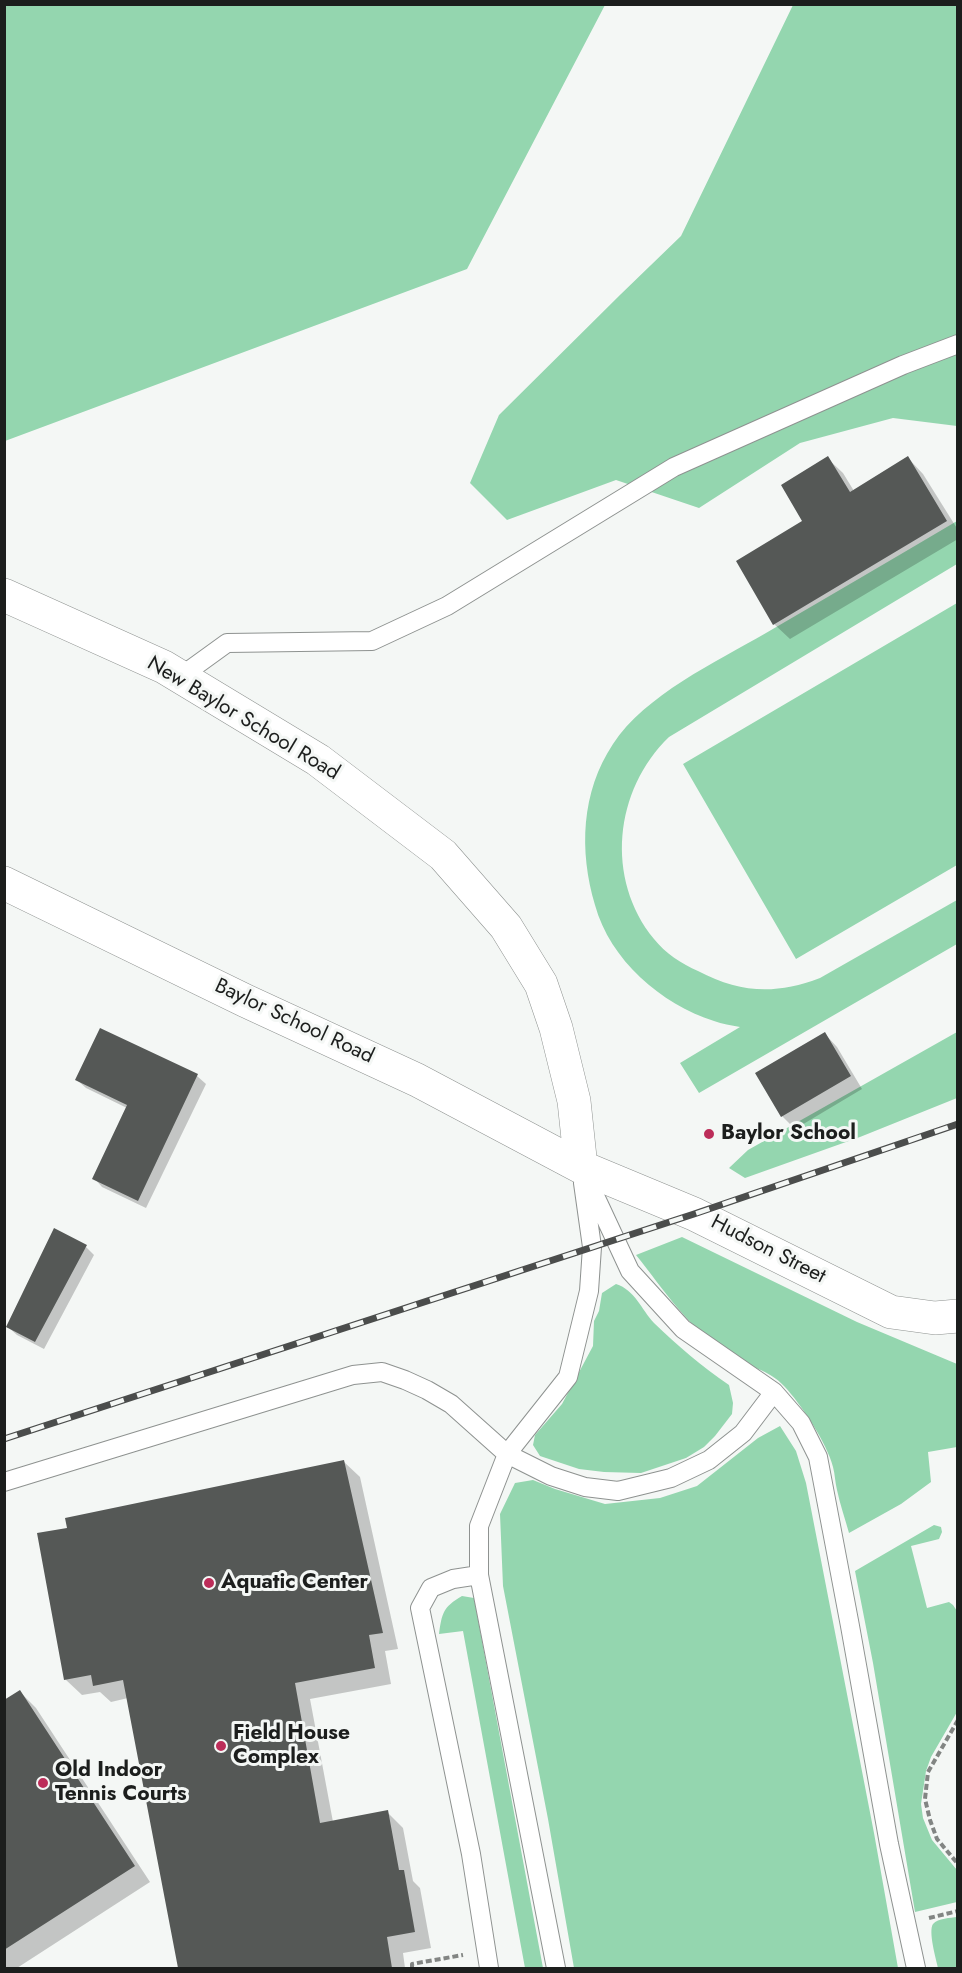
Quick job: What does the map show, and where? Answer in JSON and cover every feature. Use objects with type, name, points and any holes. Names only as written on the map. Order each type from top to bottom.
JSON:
[{"type":"street","name":"New Baylor School Road","points":[[4,595],[164,667],[318,760],[443,855],[506,927],[541,984],[556,1028],[574,1101],[581,1167]]},
{"type":"street","name":"Baylor School Road","points":[[4,883],[246,1001],[417,1080],[581,1167]]},
{"type":"street","name":"Hudson Street","points":[[581,1167],[694,1214],[891,1312],[935,1318],[957,1316]]},
{"type":"lane","points":[[180,677],[227,643],[372,641],[447,606],[674,466],[903,365],[957,344]]},
{"type":"lane","points":[[581,1167],[630,1271],[683,1329],[774,1392],[801,1423],[818,1457],[889,1844],[916,1968]]},
{"type":"lane","points":[[556,1968],[479,1575],[479,1526],[507,1454],[568,1377],[589,1291],[592,1247],[581,1167]]},
{"type":"lane","points":[[4,1482],[353,1375],[382,1372],[420,1387],[451,1404],[507,1454],[551,1476],[585,1487],[618,1491],[671,1478],[709,1460],[743,1433],[774,1392]]},
{"type":"lane","points":[[479,1575],[453,1579],[431,1588],[420,1608],[471,1854],[488,1960]]},
{"type":"path","points":[[957,1720],[927,1772],[925,1799],[937,1839],[957,1864]]},
{"type":"path","points":[[412,1968],[412,1964],[488,1960]]},
{"type":"green space","points":[[5,4],[605,5],[467,269],[5,441]]},
{"type":"green space","points":[[793,5],[957,5],[957,426],[893,418],[800,443],[699,508],[616,480],[507,520],[470,483],[499,415],[681,236]]},
{"type":"green space","points":[[957,521],[957,564],[669,737],[651,758],[637,782],[627,808],[622,835],[623,863],[628,890],[638,915],[658,944],[669,953],[692,968],[728,984],[773,989],[820,978],[957,900],[957,944],[699,1093],[680,1063],[740,1027],[717,1022],[694,1013],[657,991],[625,961],[612,944],[602,925],[590,885],[585,843],[589,802],[602,762],[627,726],[662,695],[704,668]]},
{"type":"green space","points":[[957,603],[957,865],[796,959],[683,764]]},
{"type":"green space","points":[[957,1032],[957,1098],[860,1137],[745,1178],[729,1168],[748,1150]]},
{"type":"green space","points":[[682,1237],[857,1322],[957,1364],[957,1447],[928,1452],[931,1482],[901,1504],[849,1533],[830,1457],[813,1424],[798,1403],[778,1381],[765,1372],[729,1355],[702,1334],[678,1309],[636,1255]]},
{"type":"green space","points":[[616,1284],[633,1295],[654,1323],[699,1363],[729,1385],[733,1403],[732,1414],[704,1447],[686,1458],[641,1473],[579,1469],[540,1456],[533,1445],[535,1435],[562,1404],[593,1346],[594,1321],[599,1311],[602,1293]]},
{"type":"green space","points":[[780,1426],[796,1451],[806,1483],[898,1968],[574,1968],[503,1586],[500,1514],[515,1483],[533,1480],[605,1504],[660,1498],[697,1486],[758,1438]]},
{"type":"green space","points":[[934,1525],[941,1527],[942,1532],[939,1539],[911,1546],[927,1608],[949,1602],[957,1611],[957,1712],[931,1757],[926,1771],[921,1804],[923,1818],[932,1840],[957,1870],[957,1902],[915,1912],[855,1571]]},
{"type":"green space","points":[[462,1596],[474,1598],[543,1968],[525,1968],[463,1631],[439,1634],[447,1607]]},
{"type":"green space","points":[[957,1917],[957,1968],[938,1968],[932,1939],[933,1924],[941,1919]]},
{"type":"building","points":[[828,456],[850,492],[908,456],[947,521],[773,625],[736,561],[802,521],[781,485]]},
{"type":"building","points":[[100,1028],[198,1074],[138,1201],[92,1179],[127,1105],[75,1080]]},
{"type":"building","points":[[825,1032],[851,1076],[781,1117],[755,1073]]},
{"type":"building","points":[[54,1228],[87,1245],[35,1342],[6,1327]]},
{"type":"building","points":[[344,1460],[383,1633],[369,1635],[375,1668],[295,1683],[320,1823],[388,1810],[399,1870],[404,1870],[415,1932],[387,1937],[392,1968],[178,1968],[123,1680],[93,1686],[91,1675],[64,1680],[37,1533],[67,1528],[65,1518]]},
{"type":"building","name":"Old Indoor Tennis Courts","points":[[20,1690],[135,1866],[4,1950],[4,1700]]},
{"type":"railway","points":[[4,1439],[694,1214],[958,1124]]},
{"type":"place","name":"Baylor School","points":[[709,1134]]},
{"type":"place","name":"Aquatic Center","points":[[209,1583]]},
{"type":"place","name":"Field House Complex","points":[[221,1746]]},
{"type":"place","name":"Old Indoor Tennis Courts","points":[[43,1783]]}]
